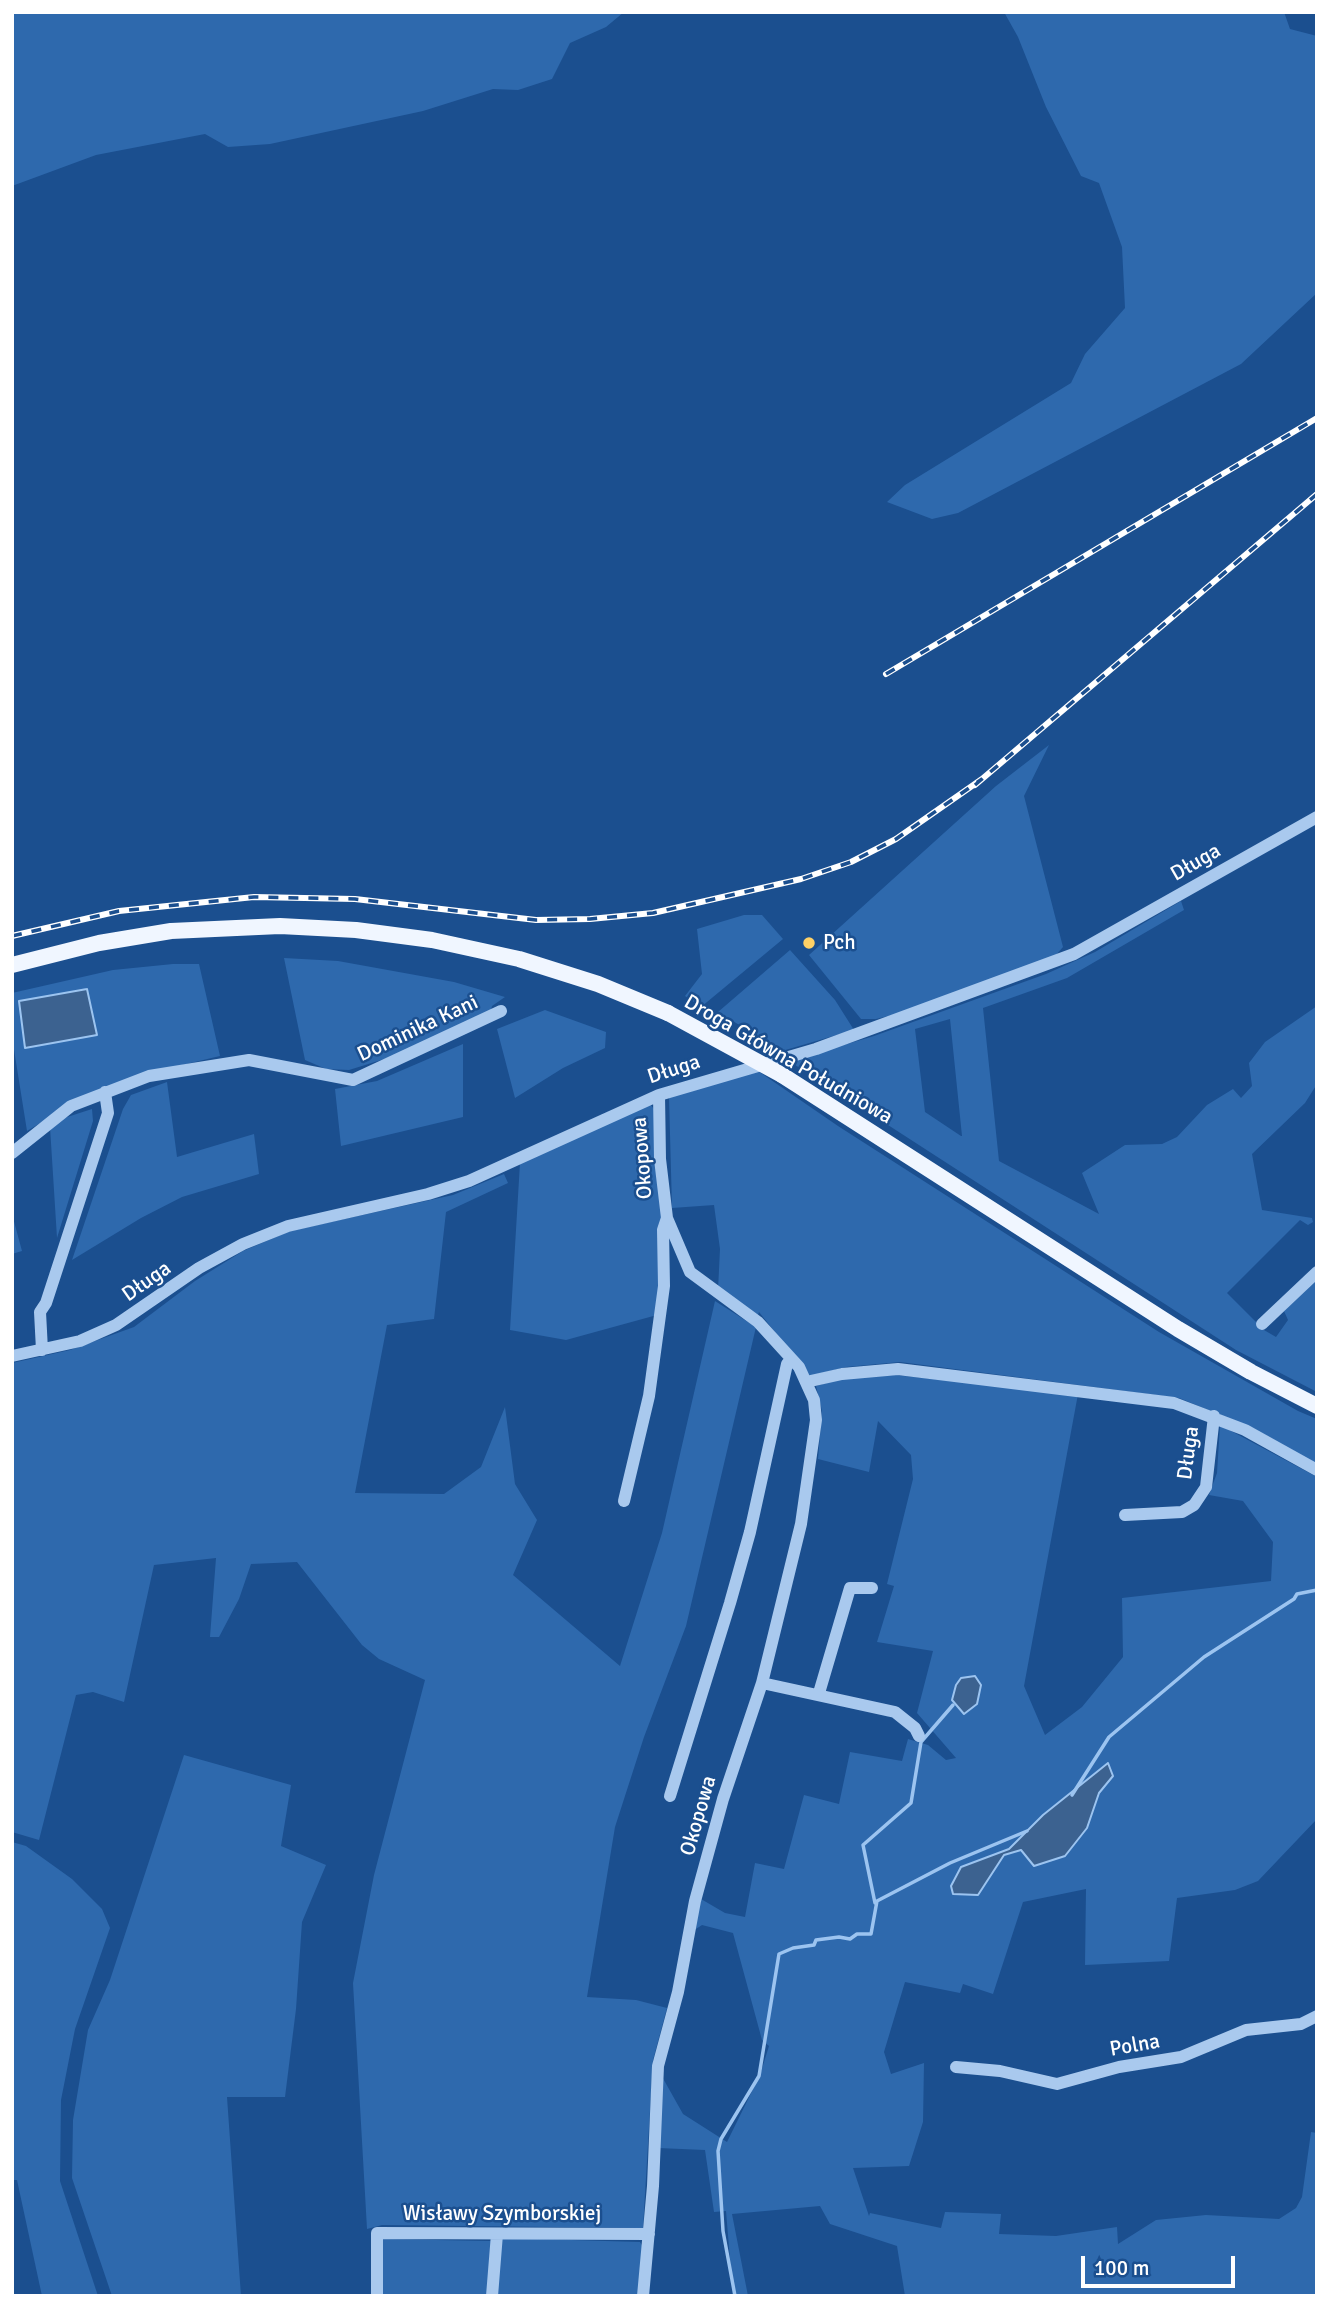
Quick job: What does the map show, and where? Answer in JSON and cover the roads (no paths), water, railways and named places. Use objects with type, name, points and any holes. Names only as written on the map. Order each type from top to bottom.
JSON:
[{"type":"main road","name":"Droga Główna Południowa","points":[[12,965],[99,943],[172,931],[258,926],[345,929],[411,936],[503,954],[598,984],[668,1013],[782,1075],[1178,1329],[1251,1372],[1317,1406]]},
{"type":"street","name":"Długa","points":[[12,1356],[80,1340],[116,1325],[199,1268],[243,1244],[288,1226],[428,1194],[469,1181],[659,1095],[816,1049],[1074,954],[1317,817]]},
{"type":"street","name":"Dominika Kani","points":[[12,1153],[71,1106],[149,1076],[249,1060],[353,1080],[501,1011]]},
{"type":"street","points":[[42,1350],[40,1312],[58,1266],[108,1113],[105,1092]]},
{"type":"street","name":"Okopowa","points":[[643,2296],[658,2066],[719,1812],[762,1684],[801,1524],[814,1445],[814,1400],[791,1359],[758,1322],[690,1272],[667,1219],[660,1159],[659,1095]]},
{"type":"street","name":"Okopowa","points":[[624,1501],[649,1396],[664,1286],[663,1230],[667,1219]]},
{"type":"street","points":[[1262,1324],[1317,1272]]},
{"type":"street","name":"Okopowa","points":[[670,1796],[727,1616],[750,1532],[787,1364],[791,1359]]},
{"type":"street","points":[[806,1382],[842,1374],[898,1369],[1174,1403],[1214,1416],[1317,1470]]},
{"type":"street","name":"Długa","points":[[1125,1516],[1182,1512],[1194,1506],[1206,1487],[1214,1416]]},
{"type":"street","points":[[819,1693],[850,1588],[872,1588]]},
{"type":"street","points":[[762,1684],[819,1693],[895,1712],[915,1728],[919,1736]]},
{"type":"street","name":"Polna","points":[[956,2067],[1000,2071],[1057,2084],[1119,2067],[1181,2057],[1246,2030],[1301,2024],[1317,2016]]},
{"type":"street","name":"Wisławy Szymborskiej","points":[[377,2296],[377,2233],[649,2234]]},
{"type":"street","points":[[492,2296],[497,2234]]},
{"type":"waterway","points":[[1072,1795],[1109,1737],[1204,1657],[1294,1599],[1297,1594],[1317,1590]]},
{"type":"waterway","points":[[875,1903],[863,1845],[911,1803],[921,1742],[953,1705]]},
{"type":"waterway","points":[[735,2296],[723,2231],[718,2151],[721,2139],[759,2076],[779,1954],[793,1948],[814,1945],[816,1940],[839,1937],[850,1939],[857,1934],[871,1934],[877,1901],[950,1863],[1027,1831]]},
{"type":"railway","points":[[886,674],[1317,418]]},
{"type":"railway","points":[[975,785],[1317,494]]},
{"type":"railway","points":[[12,936],[119,911],[254,897],[355,899],[536,920],[590,919],[653,913],[801,879],[851,862],[896,839],[982,779]]},
{"type":"place","name":"Pch","points":[[809,943]]}]
